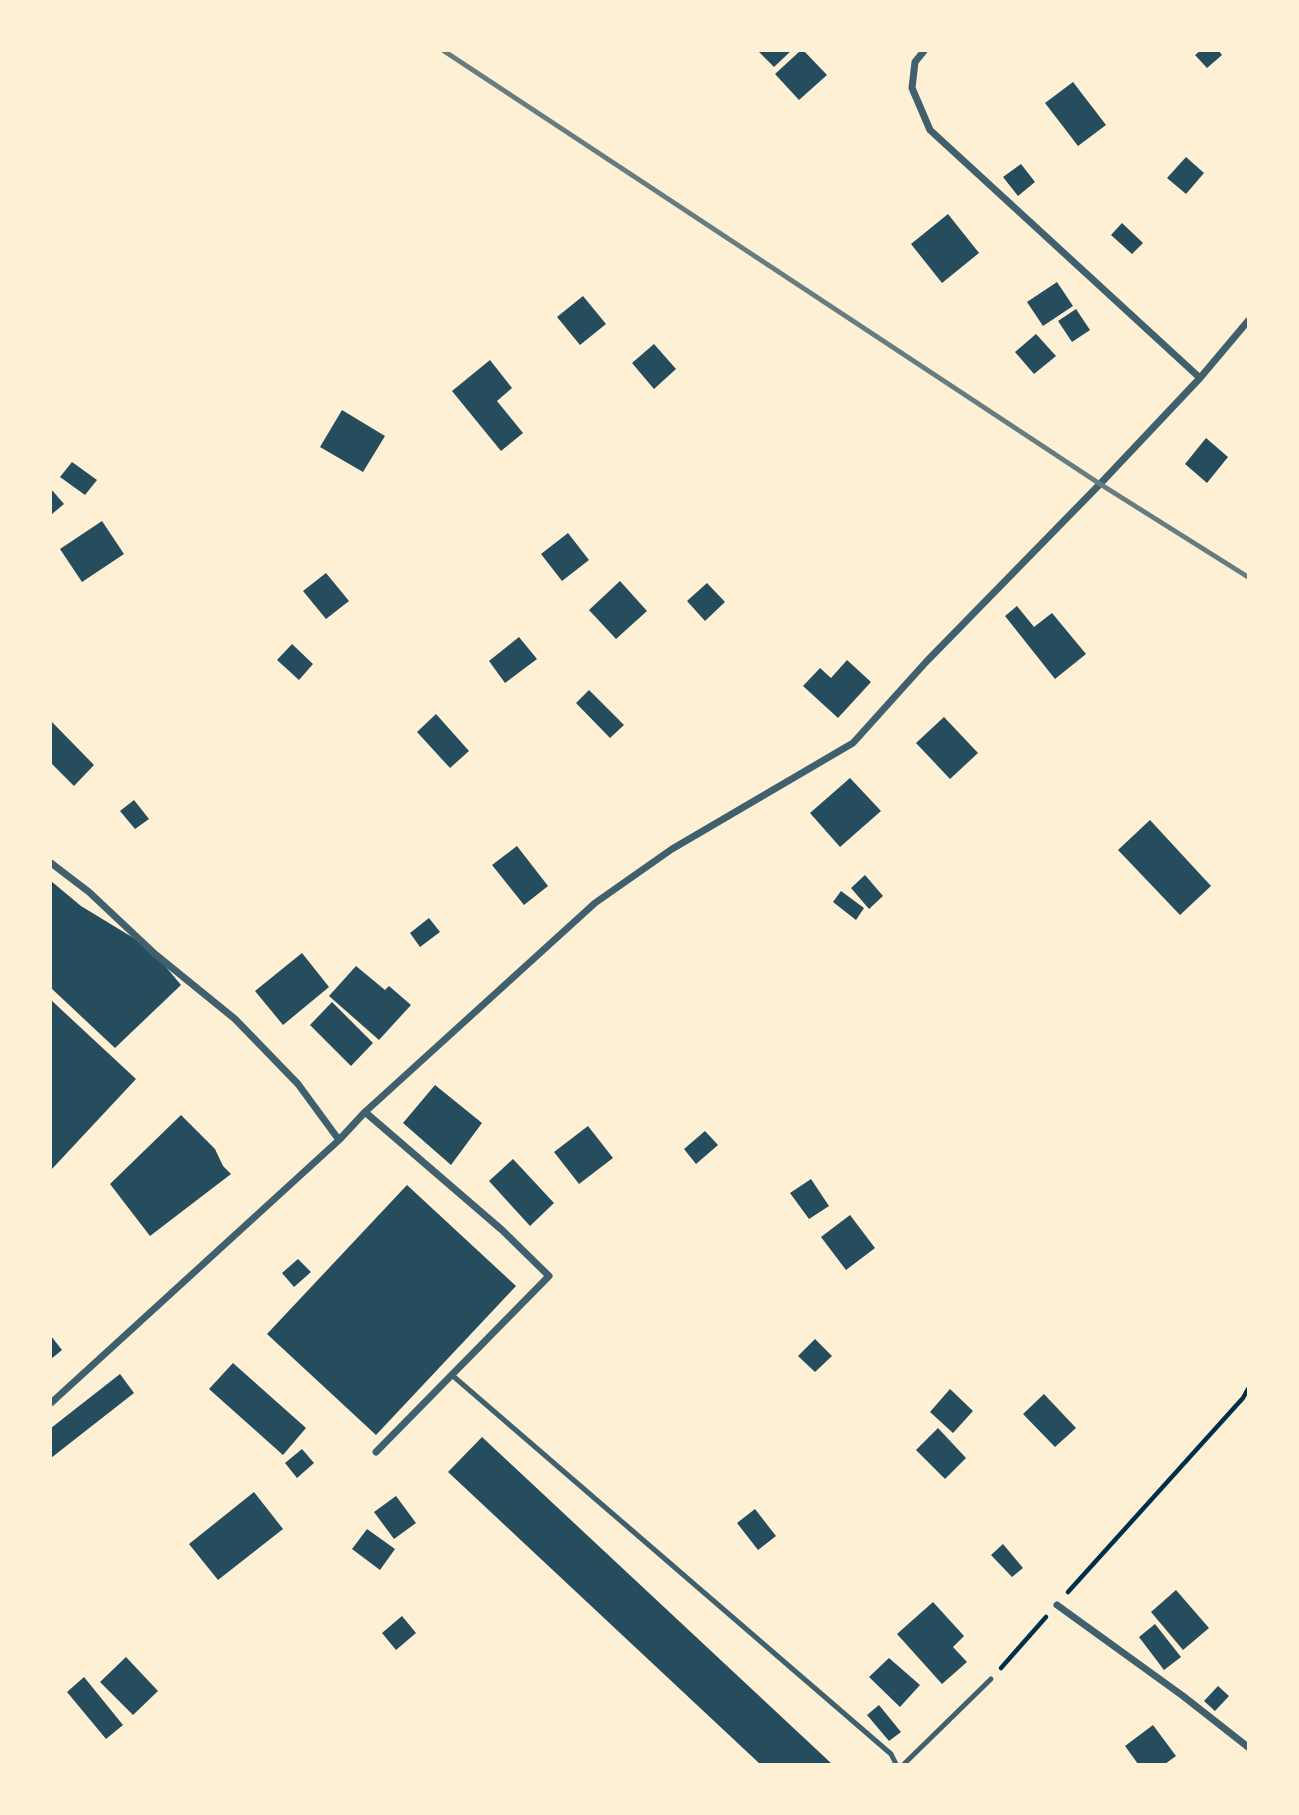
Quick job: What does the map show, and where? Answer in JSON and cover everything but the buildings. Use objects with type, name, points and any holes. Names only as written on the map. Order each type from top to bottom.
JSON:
[{"type":"street","points":[[924,51],[915,62],[912,88],[930,130],[1200,378]]},
{"type":"street","points":[[51,1403],[595,902],[672,849],[853,743],[926,662],[1200,378],[1248,321]]},
{"type":"street","points":[[51,863],[89,891],[155,954],[235,1019],[298,1084],[339,1140]]},
{"type":"street","points":[[365,1112],[502,1230],[549,1276],[376,1452]]},
{"type":"street","points":[[1057,1605],[1183,1696],[1248,1747]]},
{"type":"lane","points":[[453,1376],[891,1754],[897,1764]]},
{"type":"lane","points":[[904,1764],[991,1679]]},
{"type":"path","points":[[991,1679],[1243,1398],[1248,1389]]},
{"type":"railway","points":[[444,51],[1100,484],[1248,577]]}]
